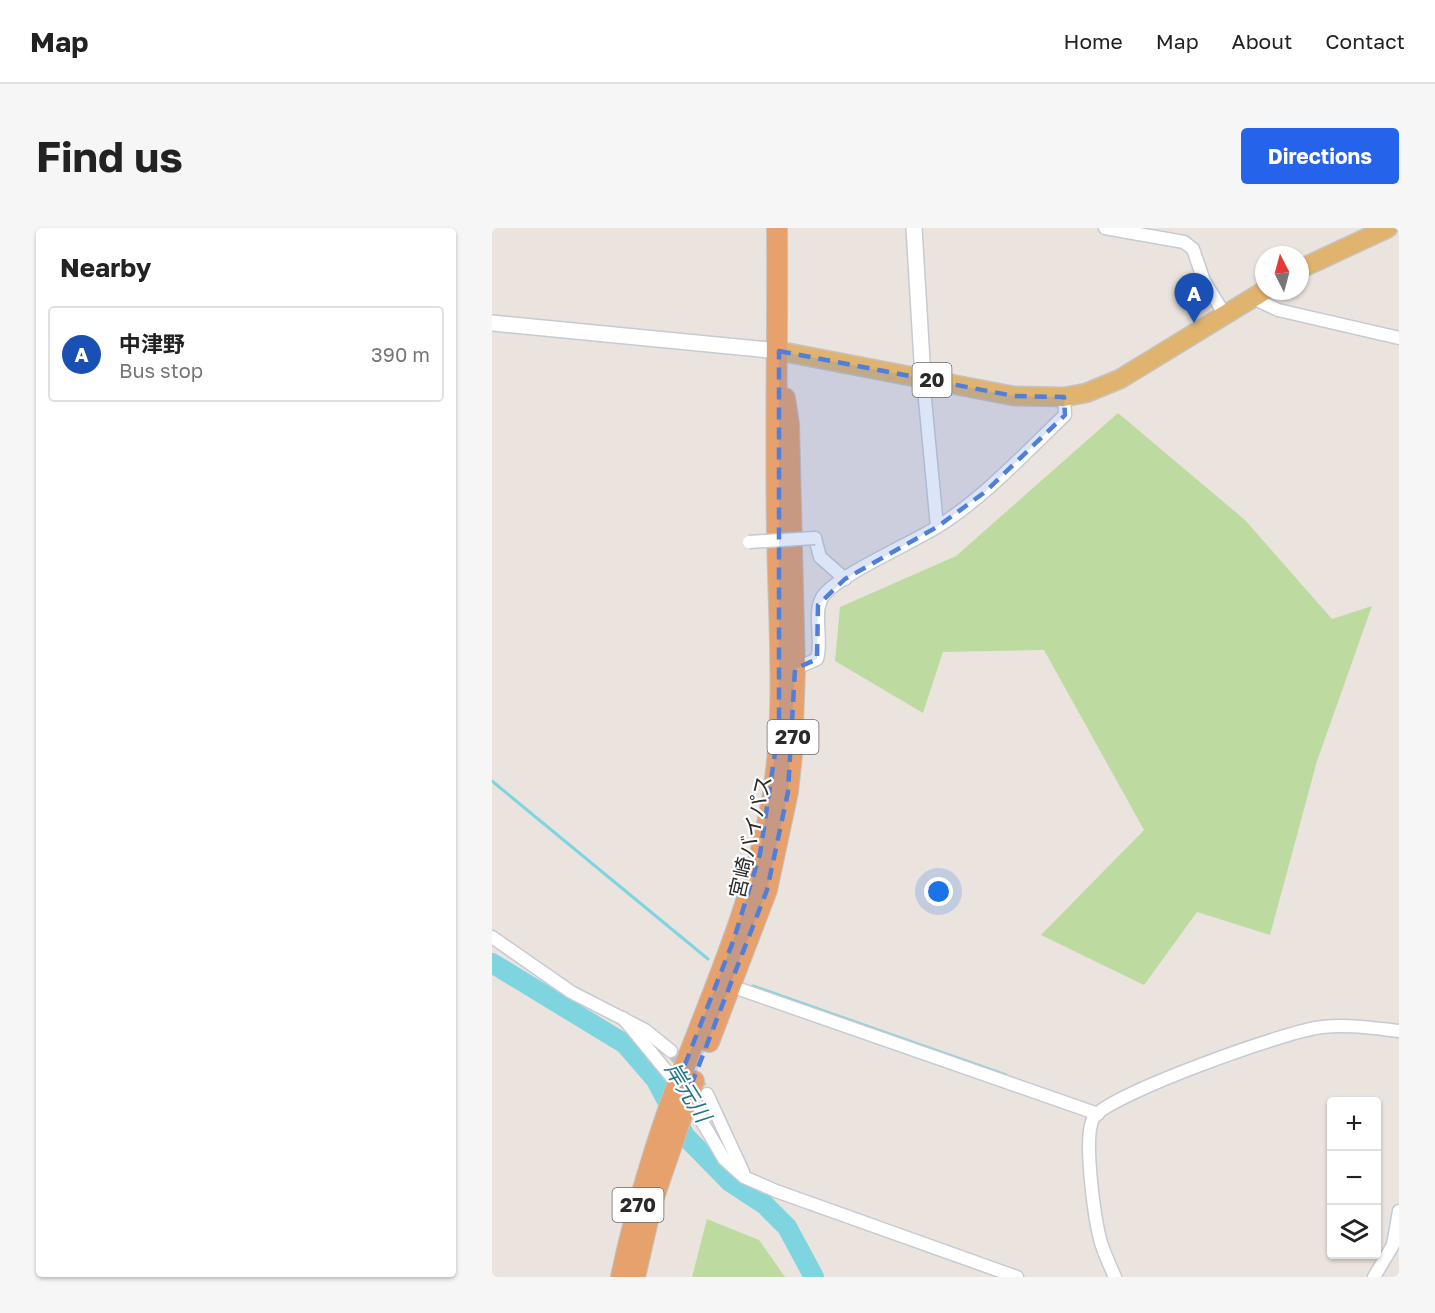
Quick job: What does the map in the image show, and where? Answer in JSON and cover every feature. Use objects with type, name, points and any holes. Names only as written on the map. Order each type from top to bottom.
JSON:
[{"type":"highway","name":"宮崎バイパス","points":[[725,984],[769,812],[779,726],[775,424],[779,351],[777,228]]},
{"type":"highway","name":"宮崎バイパス","points":[[621,1277],[630,1233],[681,1095],[725,984],[766,890],[782,825],[792,755],[795,669],[789,424],[779,351]]},
{"type":"highway","name":"宮崎バイパス","points":[[635,1277],[665,1139]]},
{"type":"main road","points":[[1309,266],[1388,228]]},
{"type":"main road","name":"20","points":[[779,351],[1014,396],[1064,397],[1086,393],[1120,379],[1255,296]]},
{"type":"street","points":[[914,228],[923,378],[937,527]]},
{"type":"street","points":[[1105,228],[1184,242],[1193,249],[1204,280],[1225,315]]},
{"type":"street","points":[[1266,300],[1278,310],[1399,339]]},
{"type":"street","points":[[492,323],[779,351]]},
{"type":"street","points":[[795,669],[817,659],[820,647],[818,605],[824,595],[845,579],[937,527],[985,492],[1065,415],[1064,397]]},
{"type":"street","points":[[749,542],[815,538],[820,557],[845,579]]},
{"type":"street","points":[[492,937],[571,992],[645,1030],[671,1051]]},
{"type":"street","points":[[725,984],[1098,1114]]},
{"type":"street","points":[[623,1018],[681,1095],[724,1159],[745,1178],[1017,1277]]},
{"type":"street","points":[[1115,1277],[1099,1234],[1090,1166],[1090,1127],[1098,1114],[1174,1074],[1299,1031],[1350,1026],[1399,1031]]},
{"type":"street","points":[[707,1094],[745,1178]]},
{"type":"street","points":[[1374,1277],[1385,1264],[1393,1245],[1399,1211]]},
{"type":"highlighted area","points":[[779,351],[1014,396],[1064,397],[1065,415],[985,492],[937,527],[845,579],[818,605],[817,659],[795,669],[788,792],[767,890],[687,1096],[677,1085],[734,939],[760,854],[779,726]]},
{"type":"green space","points":[[1118,413],[1245,520],[1332,619],[1372,606],[1317,761],[1270,935],[1197,912],[1144,985],[1041,935],[1144,830],[1044,650],[943,652],[923,713],[835,661],[840,607],[956,556]]},
{"type":"green space","points":[[707,1219],[759,1240],[785,1277],[692,1277]]},
{"type":"waterway","points":[[492,781],[708,959]]},
{"type":"waterway","name":"岸元川","points":[[492,963],[625,1044],[656,1080],[685,1136],[730,1182],[765,1205],[787,1227],[814,1277]]},
{"type":"waterway","points":[[753,986],[1006,1075]]},
{"type":"tunnel","points":[[671,1051],[707,1094]]},
{"type":"place","name":"中津野","points":[[1194,323]]}]
